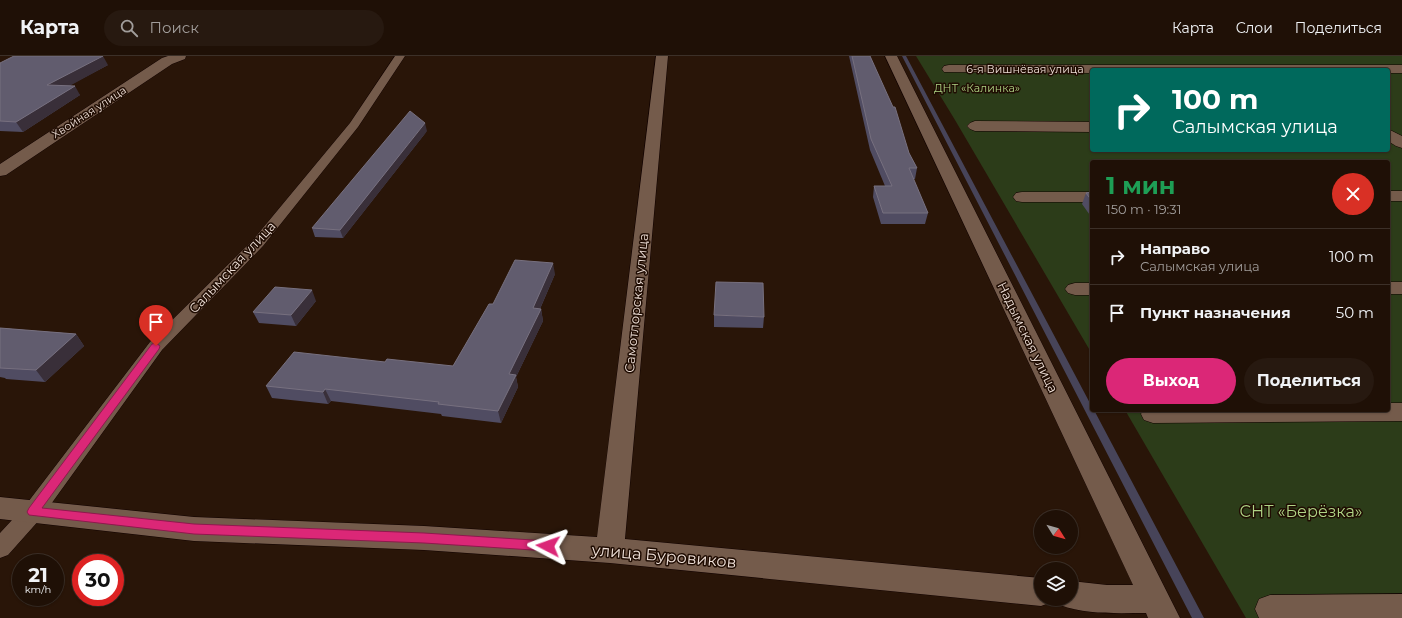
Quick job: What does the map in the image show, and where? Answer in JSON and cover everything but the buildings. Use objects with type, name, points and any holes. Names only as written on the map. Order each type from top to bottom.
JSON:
[{"type":"street","name":"Хвойная улица","points":[[0,171],[167,61],[180,56]]},
{"type":"street","name":"Самотлорская улица","points":[[610,550],[662,56]]},
{"type":"street","name":"Надымская улица","points":[[891,56],[1159,608]]},
{"type":"street","points":[[1272,56],[1290,68]]},
{"type":"street","name":"6-я Вишнёвая улица","points":[[949,69],[1090,69]]},
{"type":"street","name":"6-я Вишнёвая улица","points":[[1390,69],[1402,69]]},
{"type":"street","points":[[975,126],[1090,127]]},
{"type":"street","points":[[1390,127],[1402,127]]},
{"type":"street","points":[[1390,135],[1402,144]]},
{"type":"street","points":[[1390,196],[1402,196]]},
{"type":"street","points":[[1022,198],[1090,197]]},
{"type":"street","points":[[1390,288],[1402,288]]},
{"type":"street","points":[[1153,414],[1402,412]]},
{"type":"street","name":"улица Буровиков","points":[[0,508],[194,529],[424,538],[610,550],[1034,591]]},
{"type":"street","points":[[1078,596],[1159,608]]},
{"type":"street","points":[[1270,609],[1402,608]]},
{"type":"lane","name":"Салымская улица","points":[[0,548],[33,512],[156,346],[258,243],[354,124],[400,56]]},
{"type":"green space","name":"СНТ «Берёзка»","points":[[916,56],[1402,56],[1402,618],[1246,618],[1126,412],[1390,412],[1390,160],[1090,160],[1090,351]]},
{"type":"waterway","points":[[904,56],[1090,412]]},
{"type":"waterway","points":[[1090,412],[1198,618]]},
{"type":"route","points":[[156,346],[33,512],[194,529],[424,538],[548,546]]},
{"type":"park label","name":"ДНТ «Калинка»","points":[[977,88]]}]
